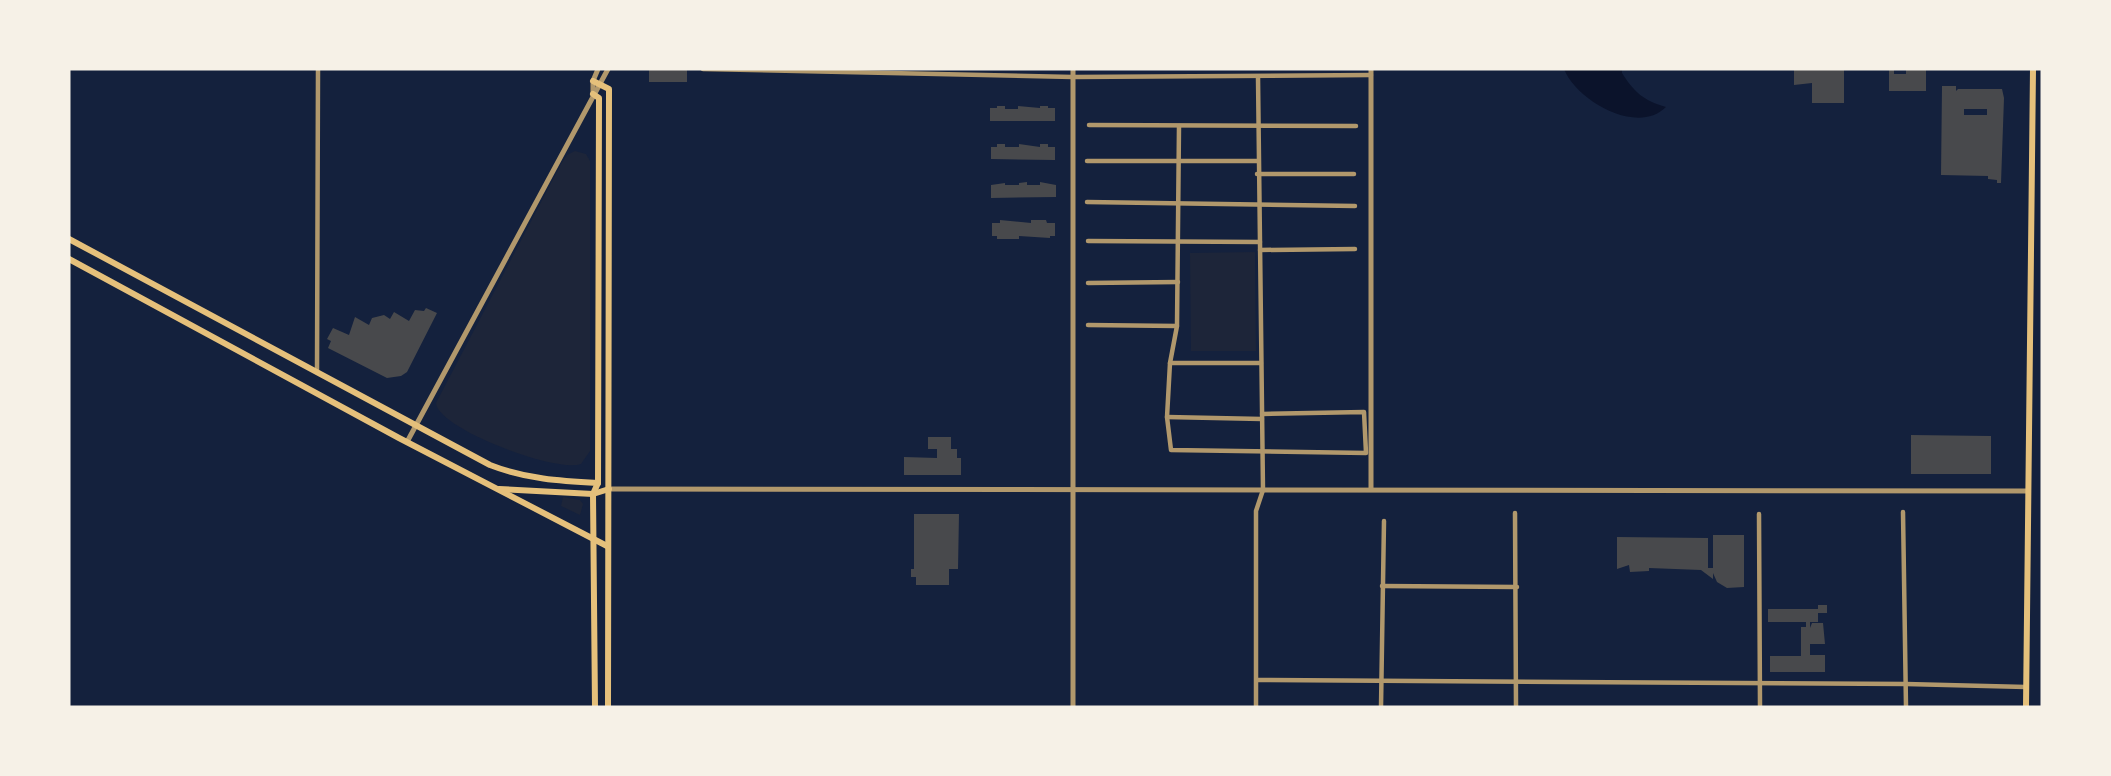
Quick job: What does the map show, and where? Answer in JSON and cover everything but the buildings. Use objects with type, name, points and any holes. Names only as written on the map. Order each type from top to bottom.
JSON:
[{"type":"main road","points":[[2026,707],[2033,69]]},
{"type":"main road","points":[[593,81],[609,89],[608,707]]},
{"type":"main road","points":[[593,94],[599,98],[598,483],[593,494],[595,707]]},
{"type":"main road","points":[[69,239],[490,465],[518,476],[547,481],[598,483],[609,489]]},
{"type":"main road","points":[[69,260],[407,442],[607,546]]},
{"type":"main road","points":[[496,489],[593,494],[609,489]]},
{"type":"street","points":[[317,372],[318,69]]},
{"type":"street","points":[[593,94],[593,81],[598,69]]},
{"type":"street","points":[[407,442],[608,69]]},
{"type":"street","points":[[704,69],[1073,77],[1258,77],[1371,72],[1371,489]]},
{"type":"street","points":[[1073,69],[1073,707]]},
{"type":"street","points":[[1256,707],[1256,511],[1263,490],[1257,174],[1258,77]]},
{"type":"street","points":[[1089,125],[1356,126]]},
{"type":"street","points":[[1167,417],[1364,412],[1366,453],[1171,450],[1167,417],[1170,363],[1177,326],[1179,126]]},
{"type":"street","points":[[1087,161],[1257,161]]},
{"type":"street","points":[[1257,174],[1354,174]]},
{"type":"street","points":[[1087,202],[1355,206]]},
{"type":"street","points":[[1088,241],[1260,242]]},
{"type":"street","points":[[1260,250],[1355,249]]},
{"type":"street","points":[[1088,283],[1178,282]]},
{"type":"street","points":[[1088,325],[1177,326]]},
{"type":"street","points":[[1170,363],[1261,363]]},
{"type":"street","points":[[609,489],[2028,491]]},
{"type":"street","points":[[1903,512],[1906,707]]},
{"type":"street","points":[[1515,513],[1516,707]]},
{"type":"street","points":[[1759,514],[1760,707]]},
{"type":"street","points":[[1381,707],[1384,521]]},
{"type":"street","points":[[1382,585],[1517,587]]},
{"type":"street","points":[[1257,681],[1906,684],[2026,687]]},
{"type":"shaded area","points":[[1564,69],[1622,69],[1626,80],[1635,91],[1652,102],[1666,107],[1654,115],[1640,118],[1624,116],[1594,102],[1581,92]]},
{"type":"shaded area","points":[[575,151],[586,154],[590,161],[590,451],[581,464],[567,465],[524,455],[475,436],[441,413],[436,403],[561,164],[567,155]]},
{"type":"shaded area","points":[[1255,252],[1256,351],[1191,351],[1190,253]]},
{"type":"shaded area","points":[[563,497],[580,500],[583,504],[580,515],[561,506]]}]
